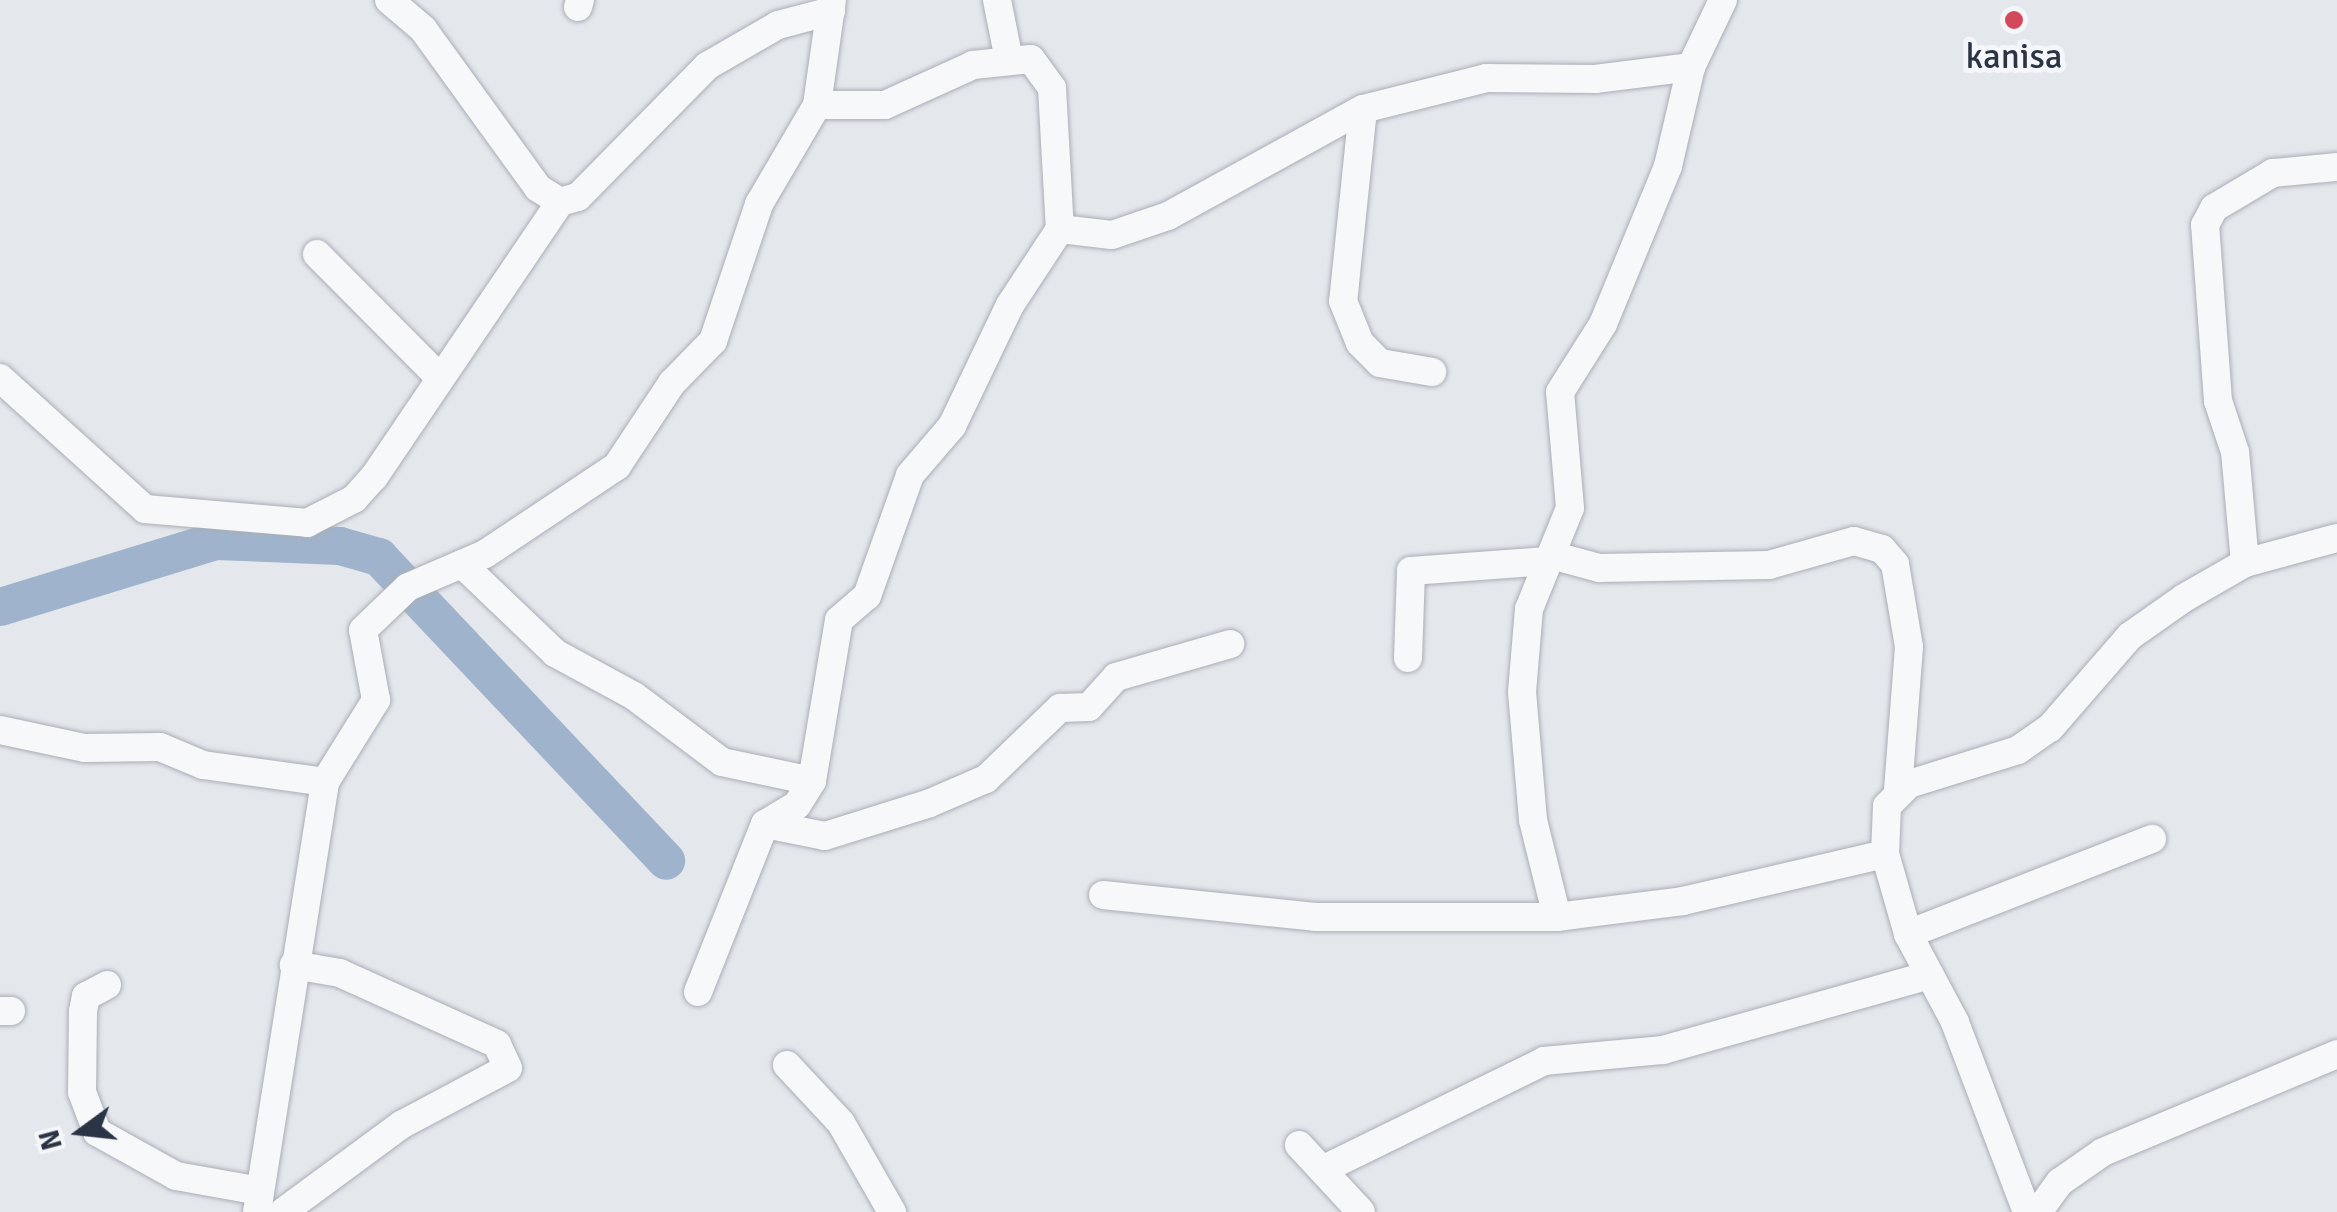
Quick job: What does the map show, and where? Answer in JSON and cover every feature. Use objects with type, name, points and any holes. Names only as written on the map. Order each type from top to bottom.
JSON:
[{"type":"street","points":[[389,0],[423,28],[538,188],[560,202]]},
{"type":"street","points":[[997,0],[1008,55]]},
{"type":"street","points":[[1557,917],[1534,820],[1522,692],[1529,609],[1570,508],[1560,392],[1603,324],[1668,166],[1690,66],[1723,0]]},
{"type":"street","points":[[0,378],[144,509],[307,523],[354,500],[560,202],[578,197],[707,66],[778,25],[831,5],[817,105],[760,204],[714,341],[672,383],[617,466],[462,564],[408,587],[363,630],[376,700],[325,782],[258,1202],[176,1176],[97,1132],[82,1092],[83,1012],[86,996],[107,985]]},
{"type":"street","points":[[698,992],[764,824],[797,805],[812,781],[839,620],[868,596],[910,475],[952,426],[1010,305],[1060,229],[1052,88],[1030,59],[1008,55],[885,105],[817,105]]},
{"type":"street","points":[[1060,229],[1112,235],[1168,216],[1364,109],[1486,78],[1595,79],[1690,66]]},
{"type":"street","points":[[1364,109],[1343,300],[1360,343],[1380,362],[1432,372]]},
{"type":"street","points":[[2245,563],[2234,452],[2218,401],[2205,225],[2214,208],[2273,173],[2337,168]]},
{"type":"street","points":[[318,254],[439,378]]},
{"type":"street","points":[[1898,790],[2018,750],[2050,728],[2153,616],[2245,563],[2337,538]]},
{"type":"street","points":[[1408,658],[1412,571],[1549,558],[1599,568],[1769,565],[1854,540],[1882,549],[1896,564],[1909,648],[1898,790],[1884,822],[1886,854],[1908,934],[1930,975],[2027,1212]]},
{"type":"street","points":[[462,564],[555,652],[634,696],[722,762],[812,781]]},
{"type":"street","points":[[764,824],[825,836],[930,803],[986,779],[1060,708],[1089,707],[1116,677],[1230,644]]},
{"type":"street","points":[[0,730],[85,748],[160,748],[203,765],[325,782]]},
{"type":"street","points":[[1908,934],[2152,839]]},
{"type":"street","points":[[1103,896],[1316,917],[1557,917],[1683,901],[1886,854]]},
{"type":"street","points":[[282,1212],[400,1124],[508,1068],[497,1044],[340,972],[294,965]]},
{"type":"street","points":[[1328,1167],[1544,1060],[1664,1050],[1930,975]]},
{"type":"street","points":[[2038,1212],[2103,1152],[2337,1054]]},
{"type":"street","points":[[787,1065],[842,1123],[892,1212]]},
{"type":"street","points":[[1299,1145],[1328,1167],[1361,1212]]},
{"type":"waterway","points":[[0,607],[216,541],[340,546],[379,557],[666,861]]},
{"type":"place","name":"kanisa","points":[[2014,20]]}]
